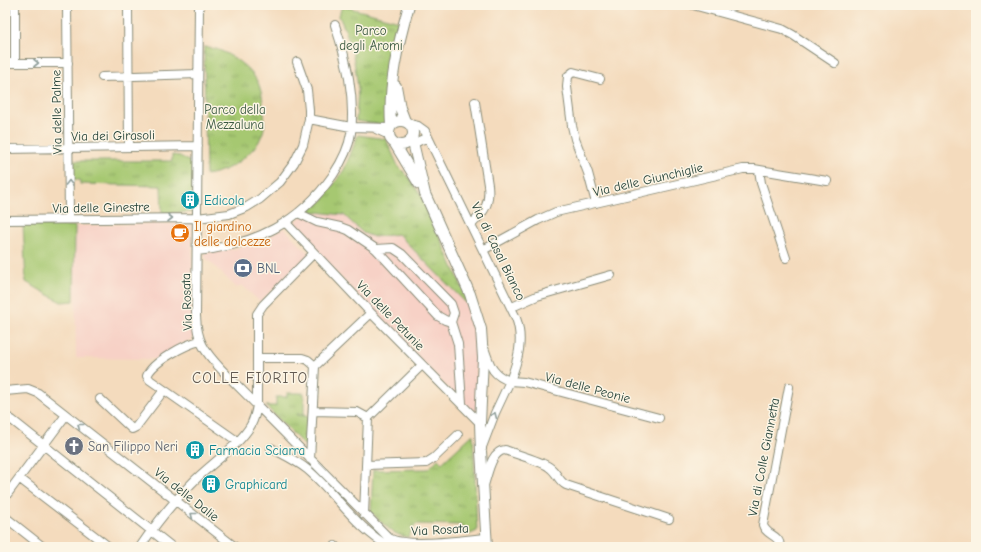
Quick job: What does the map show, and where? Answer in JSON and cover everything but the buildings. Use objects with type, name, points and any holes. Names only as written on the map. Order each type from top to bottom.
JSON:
[{"type":"main road","points":[[408,5],[400,36],[394,74],[390,105],[390,129],[392,141],[425,194]]},
{"type":"main road","points":[[394,74],[400,108],[406,121],[413,130],[412,141],[405,144],[395,144]]},
{"type":"main road","points":[[390,129],[396,122],[406,121]]},
{"type":"main road","name":"Via di Casal Bianco","points":[[412,141],[425,194],[475,306],[480,323],[483,344],[480,423],[482,489],[486,543]]},
{"type":"street","points":[[5,5],[15,5],[15,63]]},
{"type":"street","name":"Via delle Palme","points":[[67,5],[69,219]]},
{"type":"street","points":[[128,5],[129,146]]},
{"type":"street","name":"Via Rosata","points":[[199,5],[196,316],[200,341],[213,360],[386,536],[393,545],[416,543],[486,543]]},
{"type":"street","points":[[692,5],[782,29],[835,63]]},
{"type":"street","points":[[197,251],[224,247],[249,240],[272,230],[298,213],[319,193],[339,166],[351,134],[352,103],[350,80],[335,26]]},
{"type":"street","name":"Via delle Ginestre","points":[[5,220],[197,218],[222,216],[238,211],[254,203],[273,189],[285,177],[297,159],[303,145],[309,119],[306,90],[297,62]]},
{"type":"street","points":[[5,63],[68,63]]},
{"type":"street","points":[[596,203],[588,173],[572,129],[567,84],[568,76],[573,72],[600,79]]},
{"type":"street","points":[[102,77],[198,74]]},
{"type":"street","points":[[472,224],[486,208],[489,197],[475,102]]},
{"type":"street","points":[[309,119],[351,127],[390,129]]},
{"type":"street","points":[[406,121],[418,126],[427,134],[421,140],[412,141]]},
{"type":"street","name":"Via di Casal Bianco","points":[[427,134],[472,224],[518,322],[520,341],[519,353],[510,381],[495,413],[481,451]]},
{"type":"street","name":"Via dei Girasoli","points":[[5,149],[198,146]]},
{"type":"street","name":"Via delle Giunchiglie","points":[[483,250],[549,214],[743,169],[759,170],[827,181]]},
{"type":"street","points":[[759,170],[761,183],[786,258]]},
{"type":"street","points":[[298,213],[317,222],[348,230],[376,249],[438,316],[451,322]]},
{"type":"street","name":"Via delle Petunie","points":[[285,222],[371,313],[462,403],[480,423]]},
{"type":"street","points":[[376,249],[393,248],[402,254],[451,304],[454,313],[451,322],[458,344],[462,403],[474,408],[482,401]]},
{"type":"street","points":[[140,547],[175,501],[196,478],[237,441],[251,424],[257,405],[256,320],[258,311],[264,303],[314,253]]},
{"type":"street","points":[[512,307],[537,296],[610,275]]},
{"type":"street","points":[[310,459],[315,366],[371,313]]},
{"type":"street","points":[[200,341],[182,348],[157,364],[148,373],[148,379],[237,441]]},
{"type":"street","name":"Via di Casal Bianco","points":[[483,344],[491,367],[495,373],[501,378],[510,381]]},
{"type":"street","points":[[257,358],[302,358],[308,360],[315,366]]},
{"type":"street","points":[[364,514],[368,418],[422,365]]},
{"type":"street","name":"Via delle Peonie","points":[[510,381],[524,382],[659,418]]},
{"type":"street","name":"Via di Colle Giannetta","points":[[780,547],[780,542],[777,538],[765,530],[763,525],[788,387]]},
{"type":"street","name":"Via delle Dalie","points":[[5,391],[25,388],[32,390],[235,547]]},
{"type":"street","points":[[100,398],[132,428],[136,428],[164,390]]},
{"type":"street","points":[[313,411],[357,412],[368,418]]},
{"type":"street","points":[[5,497],[66,415]]},
{"type":"street","points":[[5,418],[12,420],[172,547]]},
{"type":"street","points":[[366,465],[426,463],[434,458],[458,435]]},
{"type":"street","points":[[271,448],[304,467],[360,525],[376,538],[393,545]]},
{"type":"street","points":[[482,489],[495,455],[499,451],[505,450],[548,466],[560,482],[566,485],[669,519]]},
{"type":"street","points":[[19,478],[109,547]]},
{"type":"street","points":[[5,517],[43,547]]},
{"type":"shaded area","points":[[307,211],[344,215],[363,233],[374,237],[398,234],[472,309],[477,336],[476,417],[291,226]]},
{"type":"shaded area","points":[[192,224],[193,339],[180,344],[158,359],[76,358],[75,226]]},
{"type":"shaded area","points":[[284,228],[309,254],[260,302],[242,285],[237,288],[205,257],[205,253],[235,249],[270,236]]},
{"type":"green space","name":"Parco degli Aromi","points":[[342,6],[399,21],[389,60],[386,80],[385,125],[356,121],[358,88],[353,55],[339,16]]},
{"type":"green space","name":"Parco della Mezzaluna","points":[[204,47],[217,49],[231,56],[249,70],[260,88],[265,119],[263,131],[258,143],[248,154],[237,163],[220,172],[206,175]]},
{"type":"green space","points":[[358,135],[386,139],[398,166],[408,176],[422,197],[472,309],[398,234],[374,237],[363,233],[344,215],[307,211],[322,201],[344,170]]},
{"type":"green space","points":[[172,155],[180,156],[193,164],[192,196],[187,196],[187,205],[192,205],[192,212],[162,213],[161,186],[80,184],[80,180],[72,180],[72,161],[172,161]]},
{"type":"green space","points":[[23,224],[75,226],[74,301],[61,302],[26,282]]},
{"type":"green space","points":[[287,393],[304,393],[304,414],[297,415],[308,416],[307,442],[304,445],[266,406],[276,406],[276,397],[287,397]]},
{"type":"green space","points":[[473,434],[477,531],[468,535],[461,525],[416,524],[408,537],[402,536],[388,528],[371,512],[373,470],[428,469],[438,459],[442,463]]},
{"type":"place","name":"Edicola","points":[[190,200]]},
{"type":"place","name":"Il giardino delle dolcezze","points":[[180,233]]},
{"type":"place","name":"BNL","points":[[243,268]]},
{"type":"place","name":"San Filippo Neri","points":[[74,446]]},
{"type":"place","name":"Farmacia Sciarra","points":[[195,450]]},
{"type":"place","name":"Graphicard","points":[[211,484]]},
{"type":"district","name":"COLLE FIORITO","points":[[250,378]]}]
